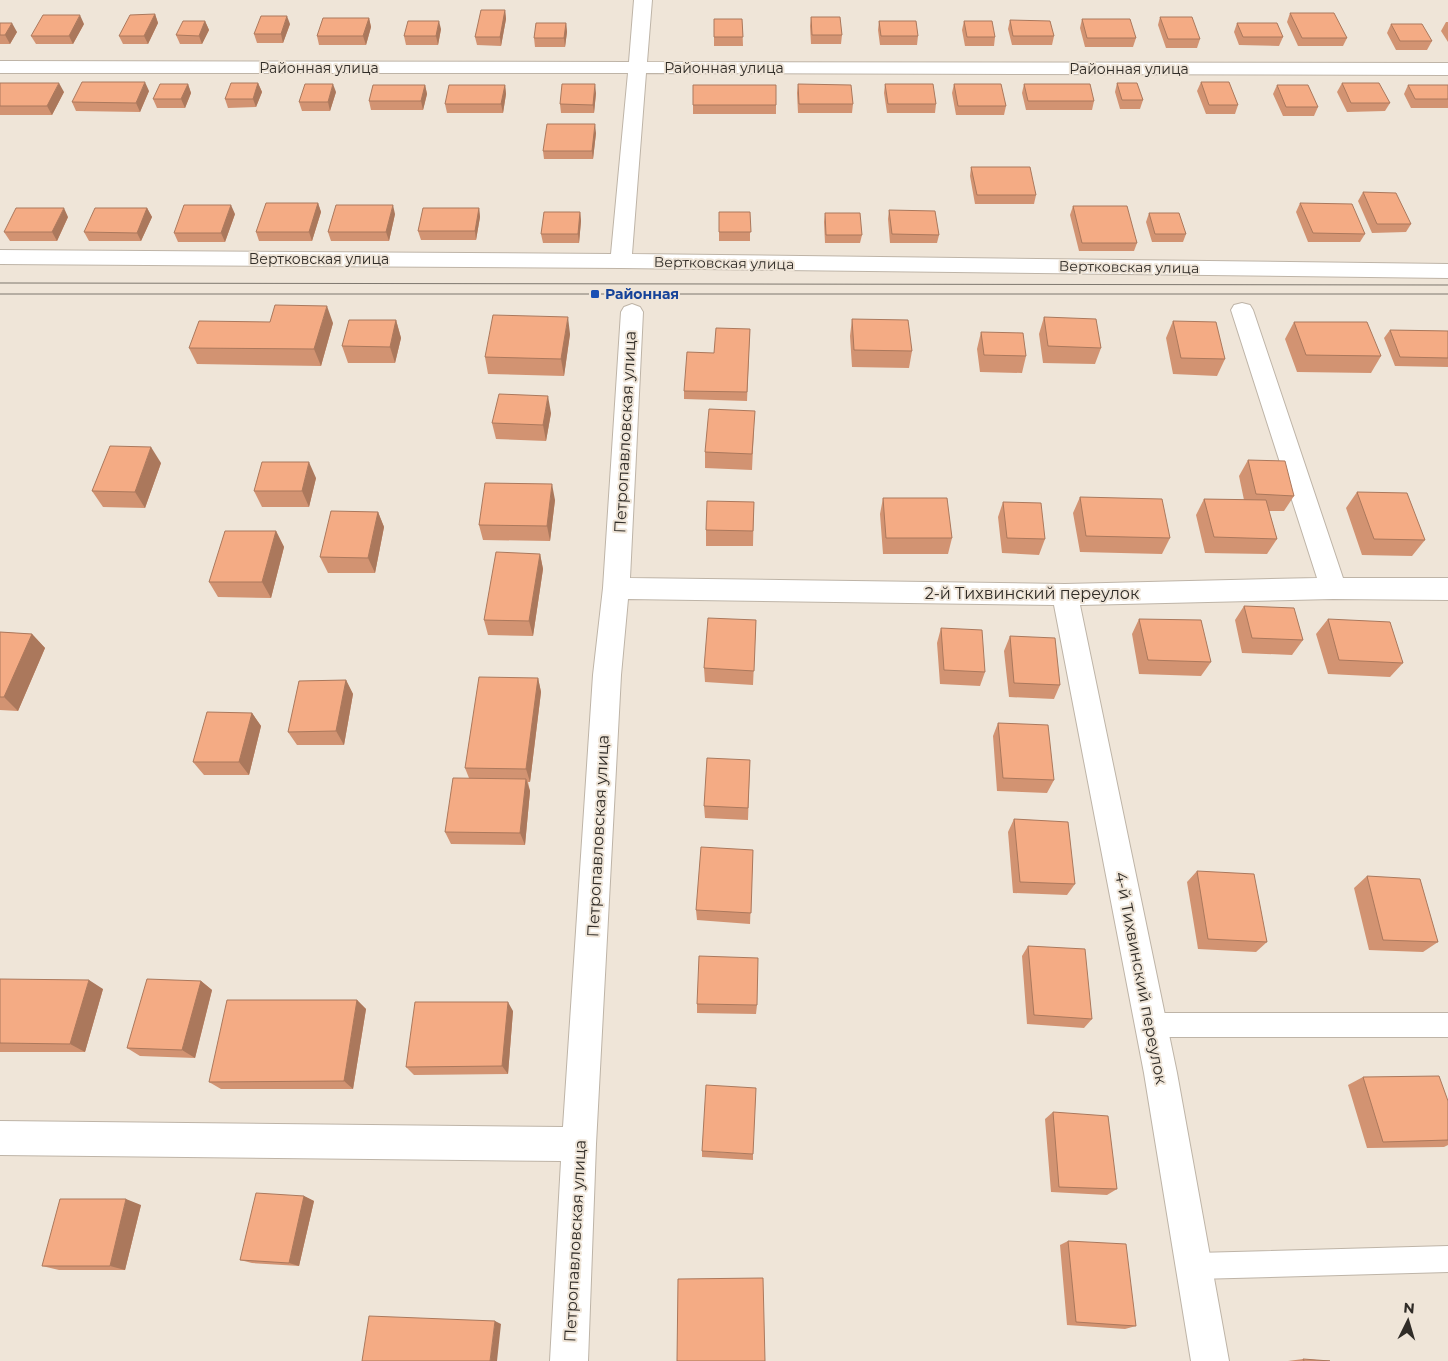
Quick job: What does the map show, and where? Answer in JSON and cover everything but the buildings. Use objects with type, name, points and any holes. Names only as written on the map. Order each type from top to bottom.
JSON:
[{"type":"street","points":[[621,261],[643,0]]},
{"type":"street","name":"Районная улица","points":[[0,67],[1448,69]]},
{"type":"street","name":"Вертковская улица","points":[[0,257],[621,261],[1448,271]]},
{"type":"street","points":[[1242,310],[1334,588]]},
{"type":"street","name":"Петропавловская улица","points":[[569,1361],[607,675],[616,588],[632,312]]},
{"type":"street","name":"2-й Тихвинский переулок","points":[[616,588],[1065,596],[1334,588],[1448,589]]},
{"type":"street","name":"4-й Тихвинский переулок","points":[[1065,596],[1151,1025],[1196,1266],[1210,1361]]},
{"type":"street","points":[[0,1138],[580,1144]]},
{"type":"lane","points":[[1151,1025],[1448,1025]]},
{"type":"lane","points":[[1196,1266],[1448,1260]]},
{"type":"tram line","points":[[0,283],[1448,285]]},
{"type":"tram line","points":[[0,294],[1448,294]]},
{"type":"place","name":"Районная","points":[[595,294]]}]
